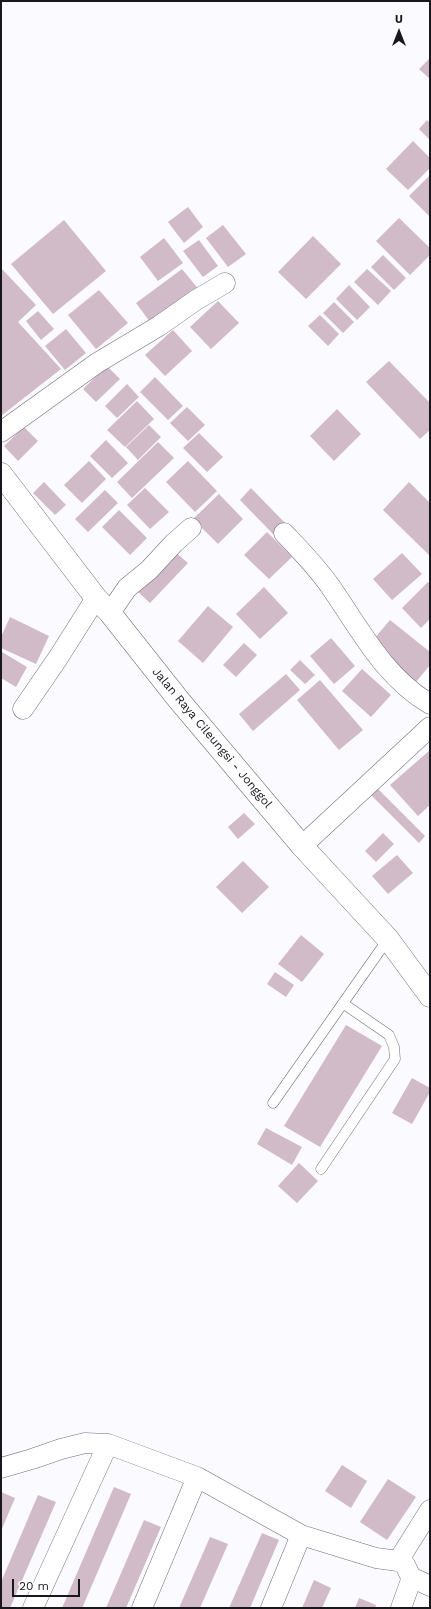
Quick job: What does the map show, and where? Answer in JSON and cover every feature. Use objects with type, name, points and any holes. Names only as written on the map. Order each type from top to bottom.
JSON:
[{"type":"main road","name":"Jalan Raya Cileungsi - Jonggol","points":[[1,474],[178,699],[302,846],[388,939],[430,996]]},
{"type":"street","points":[[1,432],[97,363],[159,326],[196,300],[225,283]]},
{"type":"street","points":[[23,709],[58,658],[103,605],[149,570],[174,543],[192,528]]},
{"type":"street","points":[[284,533],[330,585],[375,654],[399,681],[430,704]]},
{"type":"street","points":[[302,846],[430,727]]},
{"type":"street","points":[[1,1468],[85,1443],[108,1444],[197,1477],[301,1535],[376,1558],[398,1561],[405,1565],[411,1577],[401,1608]]},
{"type":"street","points":[[33,1608],[108,1444]]},
{"type":"street","points":[[142,1608],[197,1477]]},
{"type":"street","points":[[398,1561],[430,1510]]},
{"type":"street","points":[[271,1608],[301,1535]]},
{"type":"street","points":[[411,1577],[430,1586]]},
{"type":"lane","points":[[273,1104],[388,939]]},
{"type":"lane","points":[[321,1168],[395,1059],[394,1047],[389,1035],[344,1004]]},
{"type":"building","points":[[430,58],[430,79],[419,69]]},
{"type":"building","points":[[427,120],[430,123],[430,140],[419,129]]},
{"type":"building","points":[[413,141],[430,158],[430,168],[408,190],[386,169]]},
{"type":"building","points":[[430,175],[430,217],[409,196]]},
{"type":"building","points":[[188,207],[203,227],[184,243],[168,222]]},
{"type":"building","points":[[399,218],[430,248],[430,255],[410,275],[376,241]]},
{"type":"building","points":[[64,220],[106,271],[53,314],[11,264]]},
{"type":"building","points":[[223,225],[246,254],[228,267],[206,238]]},
{"type":"building","points":[[313,236],[341,264],[306,299],[278,272]]},
{"type":"building","points":[[164,238],[183,263],[158,281],[140,257]]},
{"type":"building","points":[[199,240],[218,266],[203,277],[183,251]]},
{"type":"building","points":[[383,255],[406,278],[394,290],[371,267]]},
{"type":"building","points":[[1,268],[36,305],[18,322],[61,369],[1,416]]},
{"type":"building","points":[[182,269],[200,291],[153,326],[136,303]]},
{"type":"building","points":[[367,269],[391,291],[378,305],[354,282]]},
{"type":"building","points":[[349,285],[370,307],[357,320],[336,299]]},
{"type":"building","points":[[99,290],[128,323],[96,349],[68,315]]},
{"type":"building","points":[[218,301],[239,323],[211,349],[190,327]]},
{"type":"building","points":[[334,302],[354,322],[343,333],[323,313]]},
{"type":"building","points":[[38,311],[54,329],[41,340],[26,321]]},
{"type":"building","points":[[320,315],[339,334],[328,346],[308,326]]},
{"type":"building","points":[[66,329],[86,353],[65,370],[45,346]]},
{"type":"building","points":[[173,330],[192,351],[165,376],[145,355]]},
{"type":"building","points":[[389,361],[430,403],[430,430],[420,439],[366,382]]},
{"type":"building","points":[[107,366],[120,379],[96,402],[83,389]]},
{"type":"building","points":[[155,377],[183,406],[168,420],[140,392]]},
{"type":"building","points":[[127,384],[139,397],[117,418],[105,406]]},
{"type":"building","points":[[137,401],[154,419],[125,447],[107,430]]},
{"type":"building","points":[[187,407],[205,425],[188,441],[170,423]]},
{"type":"building","points":[[337,409],[361,434],[334,461],[310,436]]},
{"type":"building","points":[[149,425],[161,437],[138,460],[126,447]]},
{"type":"building","points":[[24,427],[38,441],[18,461],[4,446]]},
{"type":"building","points":[[199,433],[223,457],[207,472],[183,448]]},
{"type":"building","points":[[106,440],[128,463],[112,478],[90,456]]},
{"type":"building","points":[[158,442],[174,458],[132,498],[117,482]]},
{"type":"building","points":[[89,461],[106,479],[82,503],[64,485]]},
{"type":"building","points":[[188,461],[217,491],[195,512],[166,482]]},
{"type":"building","points":[[44,482],[66,505],[55,515],[33,493]]},
{"type":"building","points":[[409,482],[430,503],[430,556],[383,510]]},
{"type":"building","points":[[145,488],[169,512],[150,529],[127,505]]},
{"type":"building","points":[[251,488],[286,524],[274,535],[240,500]]},
{"type":"building","points":[[105,490],[118,503],[88,532],[75,519]]},
{"type":"building","points":[[219,494],[243,519],[218,544],[193,519]]},
{"type":"building","points":[[119,510],[147,538],[130,555],[102,527]]},
{"type":"building","points":[[267,532],[292,557],[269,579],[244,555]]},
{"type":"building","points":[[173,550],[188,563],[150,603],[136,590]]},
{"type":"building","points":[[402,553],[422,574],[392,600],[373,579]]},
{"type":"building","points":[[428,582],[430,584],[430,619],[421,628],[402,608]]},
{"type":"building","points":[[264,587],[288,613],[260,639],[236,614]]},
{"type":"building","points":[[208,606],[233,627],[203,663],[178,641]]},
{"type":"building","points":[[10,617],[49,636],[36,664],[1,648],[1,637]]},
{"type":"building","points":[[390,620],[430,652],[430,665],[416,682],[369,645]]},
{"type":"building","points":[[331,638],[355,666],[334,684],[310,656]]},
{"type":"building","points":[[244,643],[257,655],[236,677],[223,665]]},
{"type":"building","points":[[2,652],[27,667],[16,687],[1,678]]},
{"type":"building","points":[[300,660],[315,675],[305,684],[290,670]]},
{"type":"building","points":[[362,669],[391,695],[371,717],[342,691]]},
{"type":"building","points":[[286,674],[300,690],[253,731],[239,714]]},
{"type":"building","points":[[320,680],[363,730],[339,750],[297,700]]},
{"type":"building","points":[[430,750],[430,805],[418,816],[390,785]]},
{"type":"building","points":[[377,788],[425,836],[419,843],[370,794]]},
{"type":"building","points":[[244,813],[255,824],[238,839],[228,827]]},
{"type":"building","points":[[383,833],[394,844],[376,862],[365,851]]},
{"type":"building","points":[[397,855],[413,873],[388,894],[372,876]]},
{"type":"building","points":[[243,861],[269,887],[242,913],[216,887]]},
{"type":"building","points":[[301,935],[324,954],[302,982],[278,964]]},
{"type":"building","points":[[275,972],[294,985],[286,997],[267,984]]},
{"type":"building","points":[[346,1025],[382,1046],[320,1147],[284,1126]]},
{"type":"building","points":[[412,1078],[430,1088],[430,1092],[412,1124],[392,1113]]},
{"type":"building","points":[[266,1128],[302,1147],[292,1165],[257,1144]]},
{"type":"building","points":[[299,1163],[318,1181],[297,1203],[278,1186]]},
{"type":"building","points":[[342,1465],[367,1481],[351,1508],[325,1491]]},
{"type":"building","points":[[388,1479],[416,1497],[387,1540],[360,1522]]},
{"type":"building","points":[[114,1487],[131,1494],[83,1606],[82,1608],[62,1608]]},
{"type":"building","points":[[1,1492],[15,1498],[1,1531]]},
{"type":"building","points":[[38,1495],[56,1502],[10,1608],[1,1608],[1,1582]]},
{"type":"building","points":[[144,1520],[161,1527],[126,1608],[106,1608]]},
{"type":"building","points":[[262,1533],[279,1540],[250,1608],[229,1608]]},
{"type":"building","points":[[210,1537],[228,1544],[200,1608],[179,1608]]},
{"type":"building","points":[[314,1580],[331,1588],[322,1608],[302,1608]]},
{"type":"building","points":[[359,1598],[376,1605],[375,1608],[355,1608]]}]
